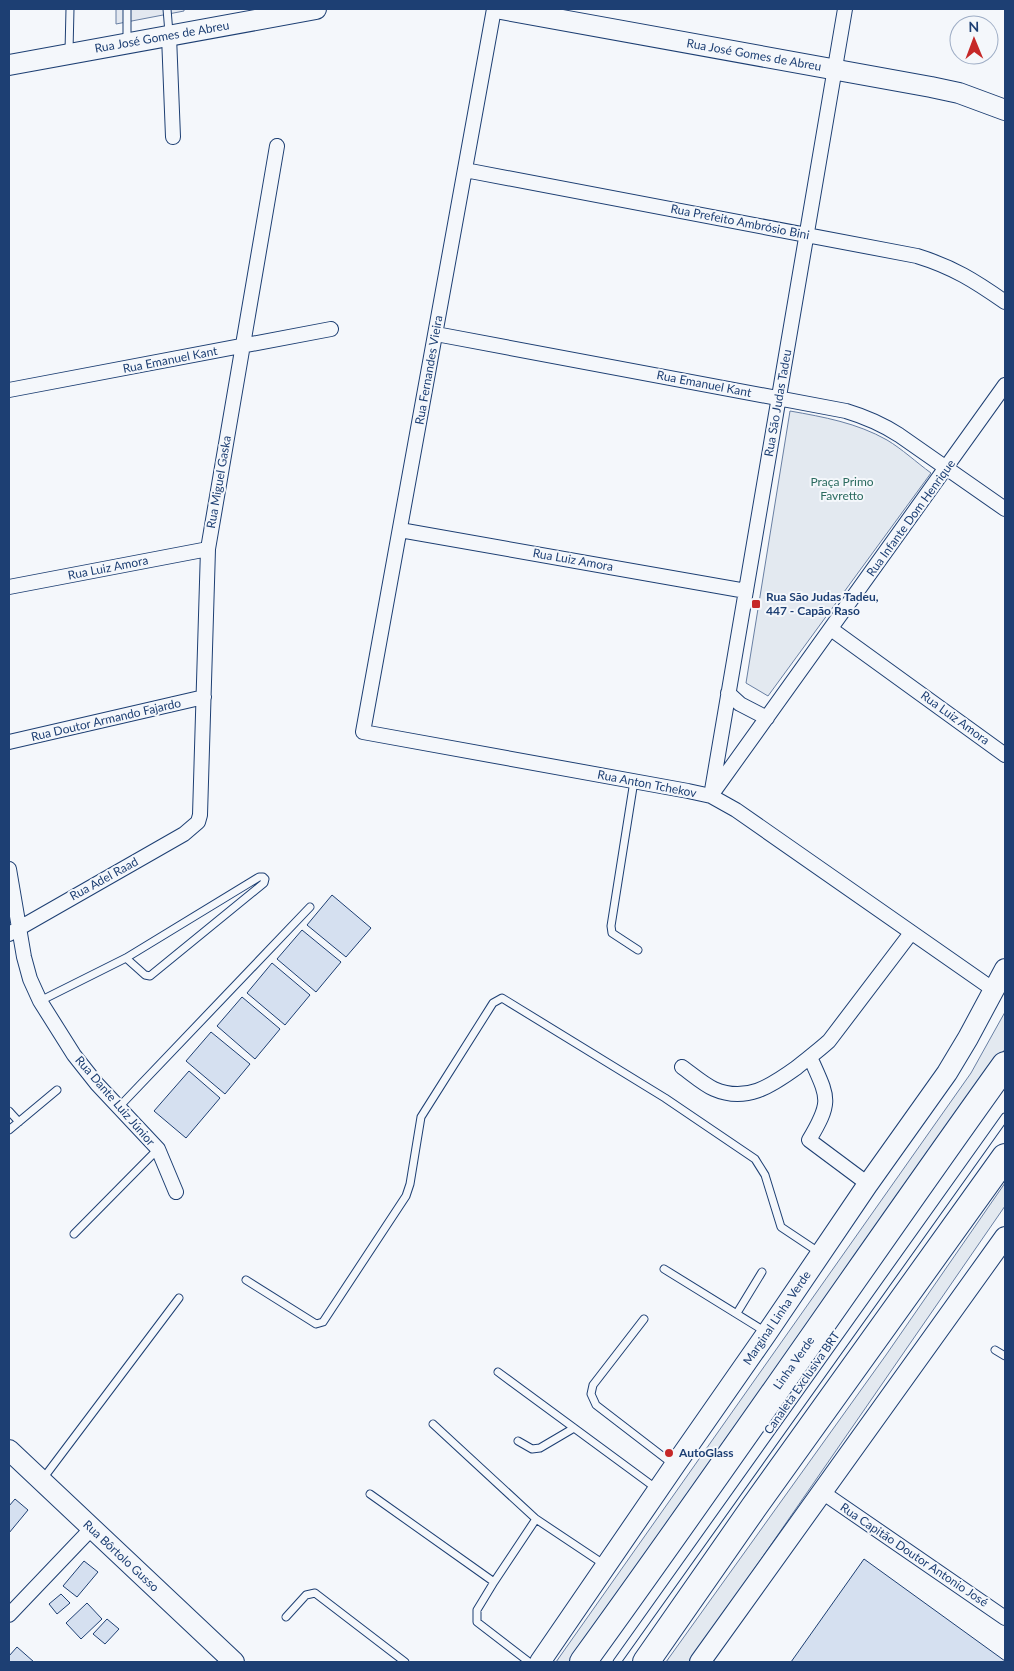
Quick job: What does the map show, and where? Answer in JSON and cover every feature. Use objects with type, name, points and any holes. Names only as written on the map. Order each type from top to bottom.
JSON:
[{"type":"highway","name":"Linha Verde","points":[[583,1662],[1005,1065]]},
{"type":"highway","points":[[646,1662],[754,1507],[1005,1156]]},
{"type":"main road","name":"Rua José Gomes de Abreu","points":[[9,65],[316,9]]},
{"type":"main road","name":"Rua José Gomes de Abreu","points":[[501,9],[959,93],[1005,110]]},
{"type":"main road","name":"Marginal Linha Verde","points":[[540,1662],[768,1333],[868,1184],[947,1073],[1005,969]]},
{"type":"main road","points":[[700,1662],[1005,1237]]},
{"type":"main road","name":"Rua Bôrtolo Gusso","points":[[9,1450],[234,1662]]},
{"type":"street","name":"Rua Fernandes Vieira","points":[[364,732],[494,9]]},
{"type":"street","name":"Rua São Judas Tadeu","points":[[711,796],[845,9]]},
{"type":"street","points":[[169,36],[172,137]]},
{"type":"street","name":"Rua Miguel Gaska","points":[[198,822],[202,808],[208,550],[278,146]]},
{"type":"street","name":"Rua Prefeito Ambrósio Bini","points":[[465,170],[895,251],[938,262],[964,275],[1005,302]]},
{"type":"street","name":"Rua Emanuel Kant","points":[[9,390],[332,329]]},
{"type":"street","name":"Rua Emanuel Kant","points":[[436,334],[865,416],[882,424],[1005,509]]},
{"type":"street","name":"Rua Infante Dom Henrique","points":[[711,796],[1005,386]]},
{"type":"street","name":"Rua Luiz Amora","points":[[400,530],[746,591]]},
{"type":"street","name":"Rua Luiz Amora","points":[[9,587],[208,550]]},
{"type":"street","name":"Rua Luiz Amora","points":[[832,629],[1005,754]]},
{"type":"street","points":[[728,693],[740,704],[767,718]]},
{"type":"street","name":"Rua Doutor Armando Fajardo","points":[[9,742],[204,697]]},
{"type":"street","name":"Rua Anton Tchekov","points":[[364,732],[688,790],[711,796],[736,810],[994,990]]},
{"type":"street","name":"Rua Adel Raad","points":[[14,930],[184,834],[198,822]]},
{"type":"street","name":"Rua Dante Luiz Júnior","points":[[9,869],[14,930],[30,979],[40,1001],[74,1055],[118,1108],[158,1149],[176,1192]]},
{"type":"street","points":[[682,1067],[713,1088],[725,1093],[748,1093],[773,1084],[829,1041],[911,933]]},
{"type":"street","points":[[810,1057],[825,1090],[826,1108],[809,1140],[868,1184]]},
{"type":"street","name":"Rua Capitão Doutor Antonio José","points":[[822,1492],[1005,1618]]},
{"type":"street","points":[[9,1615],[92,1528]]},
{"type":"lane","points":[[69,54],[70,9]]},
{"type":"lane","points":[[126,9],[127,44]]},
{"type":"lane","points":[[167,9],[169,36]]},
{"type":"lane","points":[[634,781],[611,926],[612,933],[638,950]]},
{"type":"lane","points":[[40,1001],[126,958],[259,877],[265,879],[264,882],[150,976],[145,975],[126,958]]},
{"type":"lane","points":[[118,1108],[310,907]]},
{"type":"lane","points":[[246,1280],[316,1324],[323,1322],[406,1196],[410,1184],[420,1116],[493,1003],[502,998],[665,1098],[754,1159],[765,1175],[781,1227],[821,1254]]},
{"type":"lane","points":[[9,1130],[57,1090]]},
{"type":"lane","points":[[9,1111],[19,1122]]},
{"type":"lane","name":"Canaleta Exclusiva BRT","points":[[617,1662],[1005,1117]]},
{"type":"lane","points":[[74,1234],[158,1149]]},
{"type":"lane","points":[[664,1270],[768,1333]]},
{"type":"lane","points":[[736,1313],[762,1272]]},
{"type":"lane","points":[[41,1480],[179,1298]]},
{"type":"lane","points":[[644,1319],[593,1384],[591,1394],[596,1405],[675,1465]]},
{"type":"lane","points":[[995,1350],[1005,1356]]},
{"type":"lane","points":[[498,1372],[658,1490]]},
{"type":"lane","points":[[434,1424],[536,1519],[606,1565]]},
{"type":"lane","points":[[518,1441],[532,1449],[540,1448],[574,1428]]},
{"type":"lane","points":[[370,1494],[494,1582]]},
{"type":"lane","points":[[529,1662],[477,1622],[477,1610],[536,1519]]},
{"type":"lane","points":[[286,1617],[306,1595],[315,1593],[405,1662]]},
{"type":"green space","name":"Praça Primo Favretto","points":[[790,411],[840,421],[876,434],[898,447],[931,473],[768,696],[746,683]]},
{"type":"green space","points":[[1005,1012],[1005,1049],[572,1662],[556,1662],[971,1073]]},
{"type":"green space","points":[[1005,1183],[1005,1206],[690,1662],[666,1662],[886,1355]]},
{"type":"shaded area","points":[[116,9],[184,9],[184,11],[116,24]]},
{"type":"building","points":[[332,895],[371,928],[346,957],[307,925]]},
{"type":"building","points":[[302,930],[341,962],[316,992],[277,959]]},
{"type":"building","points":[[272,963],[310,995],[285,1025],[247,993]]},
{"type":"building","points":[[242,997],[280,1029],[255,1059],[217,1026]]},
{"type":"building","points":[[211,1032],[250,1064],[225,1094],[186,1061]]},
{"type":"building","points":[[189,1071],[220,1098],[186,1138],[154,1111]]},
{"type":"building","points":[[15,1499],[28,1510],[9,1533],[9,1506]]},
{"type":"building","points":[[864,1559],[1005,1661],[1005,1662],[791,1662]]},
{"type":"building","points":[[84,1561],[98,1572],[77,1597],[63,1586]]},
{"type":"building","points":[[61,1594],[70,1603],[57,1614],[49,1604]]},
{"type":"building","points":[[87,1603],[102,1619],[81,1639],[66,1623]]},
{"type":"building","points":[[107,1619],[119,1629],[105,1644],[93,1634]]},
{"type":"building","points":[[17,1647],[34,1662],[9,1662],[9,1656]]},
{"type":"place","name":"Rua São Judas Tadeu, 447 - Capão Raso","points":[[756,604]]},
{"type":"place","name":"AutoGlass","points":[[669,1453]]}]
